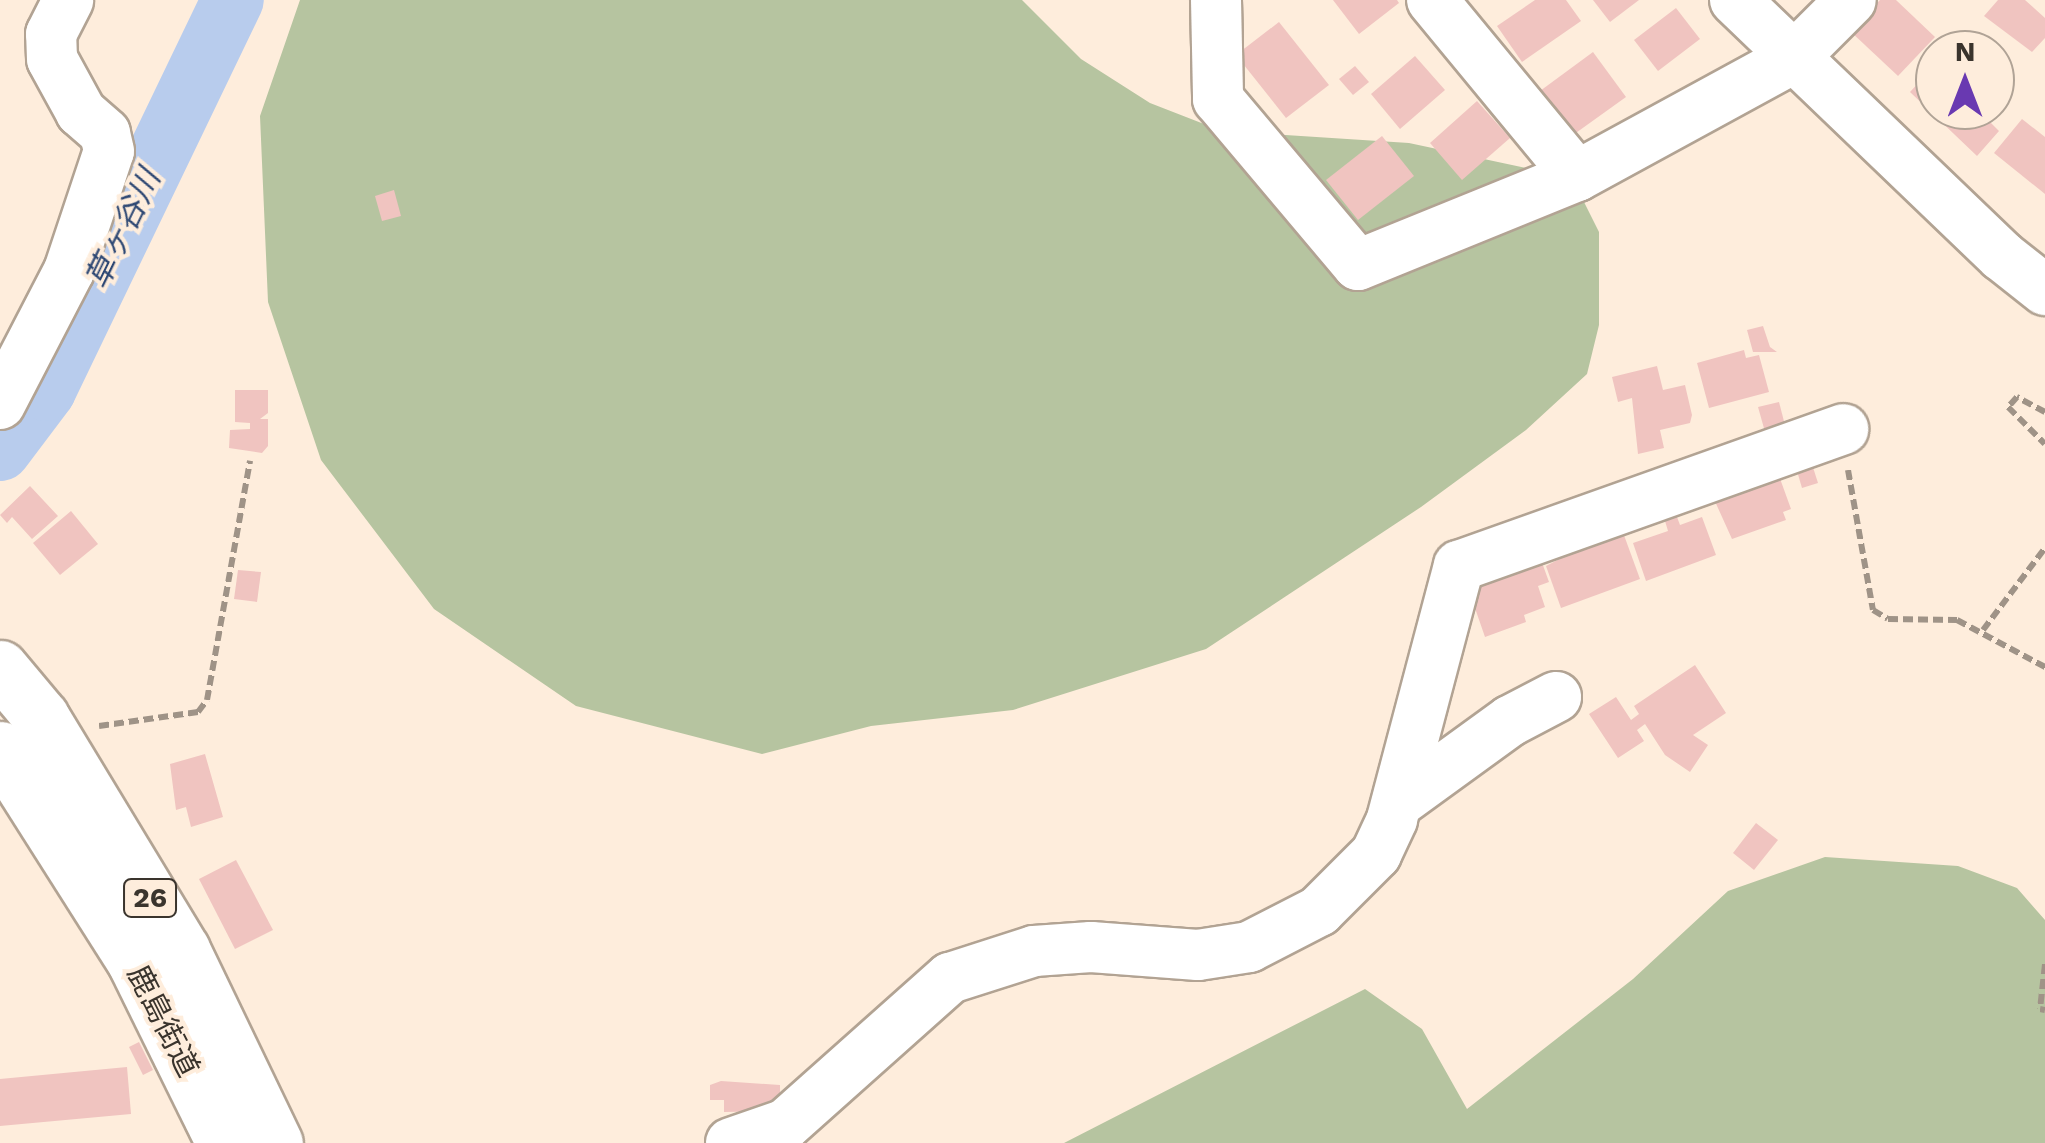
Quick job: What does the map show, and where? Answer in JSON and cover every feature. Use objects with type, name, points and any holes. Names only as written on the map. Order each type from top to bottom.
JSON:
[{"type":"main road","name":"26","points":[[0,668],[20,733],[182,950],[275,1143]]},
{"type":"main road","name":"鹿島街道","points":[[20,733],[224,1143]]},
{"type":"street","points":[[0,404],[70,271],[110,151],[105,133],[81,112],[52,59],[51,34],[68,0]]},
{"type":"street","points":[[1216,0],[1218,100],[1358,265],[1576,176],[1792,59],[1851,0]]},
{"type":"street","points":[[1432,0],[1576,176]]},
{"type":"street","points":[[1735,0],[1792,59],[2045,290]]},
{"type":"street","points":[[731,1143],[786,1124],[950,978],[1034,951],[1091,948],[1198,956],[1282,934],[1318,911],[1376,854],[1397,802],[1458,566],[1843,429]]},
{"type":"street","points":[[1397,802],[1510,721],[1556,697]]},
{"type":"path","points":[[2045,412],[2016,397],[2008,408],[2045,444]]},
{"type":"path","points":[[1843,429],[1873,610],[1888,619],[1957,620],[1983,630],[2045,667]]},
{"type":"path","points":[[20,733],[198,712],[207,700],[250,461]]},
{"type":"path","points":[[1983,630],[2045,548]]},
{"type":"path","points":[[2045,964],[2045,1010]]},
{"type":"green space","points":[[300,0],[1022,0],[1081,59],[1150,103],[1222,131],[1409,143],[1526,168],[1583,200],[1599,232],[1599,325],[1587,374],[1526,430],[1421,507],[1206,649],[1013,710],[871,726],[762,754],[576,706],[434,609],[321,460],[268,302],[260,116]]},
{"type":"green space","points":[[1825,857],[1958,866],[2017,888],[2045,920],[2045,1143],[1064,1143],[1365,989],[1422,1029],[1467,1109],[1633,979],[1728,891]]},
{"type":"building","points":[[1333,0],[1397,0],[1399,3],[1359,34]]},
{"type":"building","points":[[1535,0],[1566,0],[1581,21],[1522,62],[1497,26]]},
{"type":"building","points":[[1593,0],[1639,0],[1610,22]]},
{"type":"building","points":[[1880,0],[1896,0],[1928,30],[1915,30],[1915,58],[1898,76],[1850,31]]},
{"type":"building","points":[[1998,0],[2025,0],[2045,18],[2045,38],[2032,52],[2015,39],[2015,30],[2003,30],[1984,16]]},
{"type":"building","points":[[1676,8],[1700,39],[1658,71],[1634,40]]},
{"type":"building","points":[[1279,22],[1329,85],[1286,118],[1236,55]]},
{"type":"building","points":[[1593,52],[1626,97],[1573,135],[1540,91]]},
{"type":"building","points":[[1415,56],[1445,90],[1400,129],[1371,94]]},
{"type":"building","points":[[1355,66],[1369,82],[1353,95],[1339,79]]},
{"type":"building","points":[[1477,101],[1510,138],[1462,180],[1430,143]]},
{"type":"building","points":[[2022,119],[2045,137],[2045,194],[1994,153]]},
{"type":"building","points":[[1950,130],[1998,130],[1977,156]]},
{"type":"building","points":[[1382,136],[1414,176],[1358,220],[1326,180]]},
{"type":"building","points":[[394,190],[401,216],[382,221],[375,196]]},
{"type":"building","points":[[1763,326],[1770,347],[1777,352],[1753,352],[1747,330]]},
{"type":"building","points":[[1744,350],[1746,358],[1759,355],[1769,392],[1709,408],[1697,363]]},
{"type":"building","points":[[1657,366],[1663,390],[1685,385],[1692,415],[1690,423],[1660,430],[1664,448],[1638,454],[1632,398],[1618,402],[1612,377]]},
{"type":"building","points":[[235,390],[268,390],[268,413],[260,419],[268,419],[268,446],[262,453],[229,448],[230,430],[250,429],[250,423],[235,422]]},
{"type":"building","points":[[1779,402],[1787,433],[1767,439],[1758,407]]},
{"type":"building","points":[[1810,458],[1818,483],[1802,488],[1797,471]]},
{"type":"building","points":[[1778,473],[1791,509],[1783,512],[1786,520],[1732,539],[1713,497]]},
{"type":"building","points":[[30,486],[58,516],[32,539],[12,517],[7,523],[0,515]]},
{"type":"building","points":[[71,511],[98,544],[60,575],[33,543]]},
{"type":"building","points":[[1677,517],[1680,525],[1702,517],[1716,555],[1646,581],[1633,543],[1668,531],[1665,521]]},
{"type":"building","points":[[1621,527],[1640,579],[1561,608],[1546,566]]},
{"type":"building","points":[[1540,557],[1549,582],[1538,586],[1545,607],[1524,615],[1526,622],[1485,637],[1468,588]]},
{"type":"building","points":[[238,570],[261,572],[257,602],[234,599]]},
{"type":"building","points":[[1695,665],[1726,713],[1693,735],[1708,745],[1690,772],[1665,755],[1645,724],[1637,730],[1644,741],[1618,758],[1589,714],[1616,697],[1631,720],[1639,714],[1634,706]]},
{"type":"building","points":[[205,754],[223,817],[191,827],[186,807],[176,810],[170,764]]},
{"type":"building","points":[[1756,823],[1778,840],[1754,870],[1733,853]]},
{"type":"building","points":[[236,860],[273,930],[235,949],[199,879]]},
{"type":"building","points":[[139,1042],[153,1070],[143,1075],[129,1047]]},
{"type":"building","points":[[127,1067],[131,1114],[0,1126],[0,1079]]},
{"type":"building","points":[[721,1081],[780,1085],[780,1111],[724,1112],[724,1100],[710,1100],[710,1085]]},
{"type":"waterway","name":"草ヶ谷川","points":[[0,450],[45,390],[233,0]]}]
